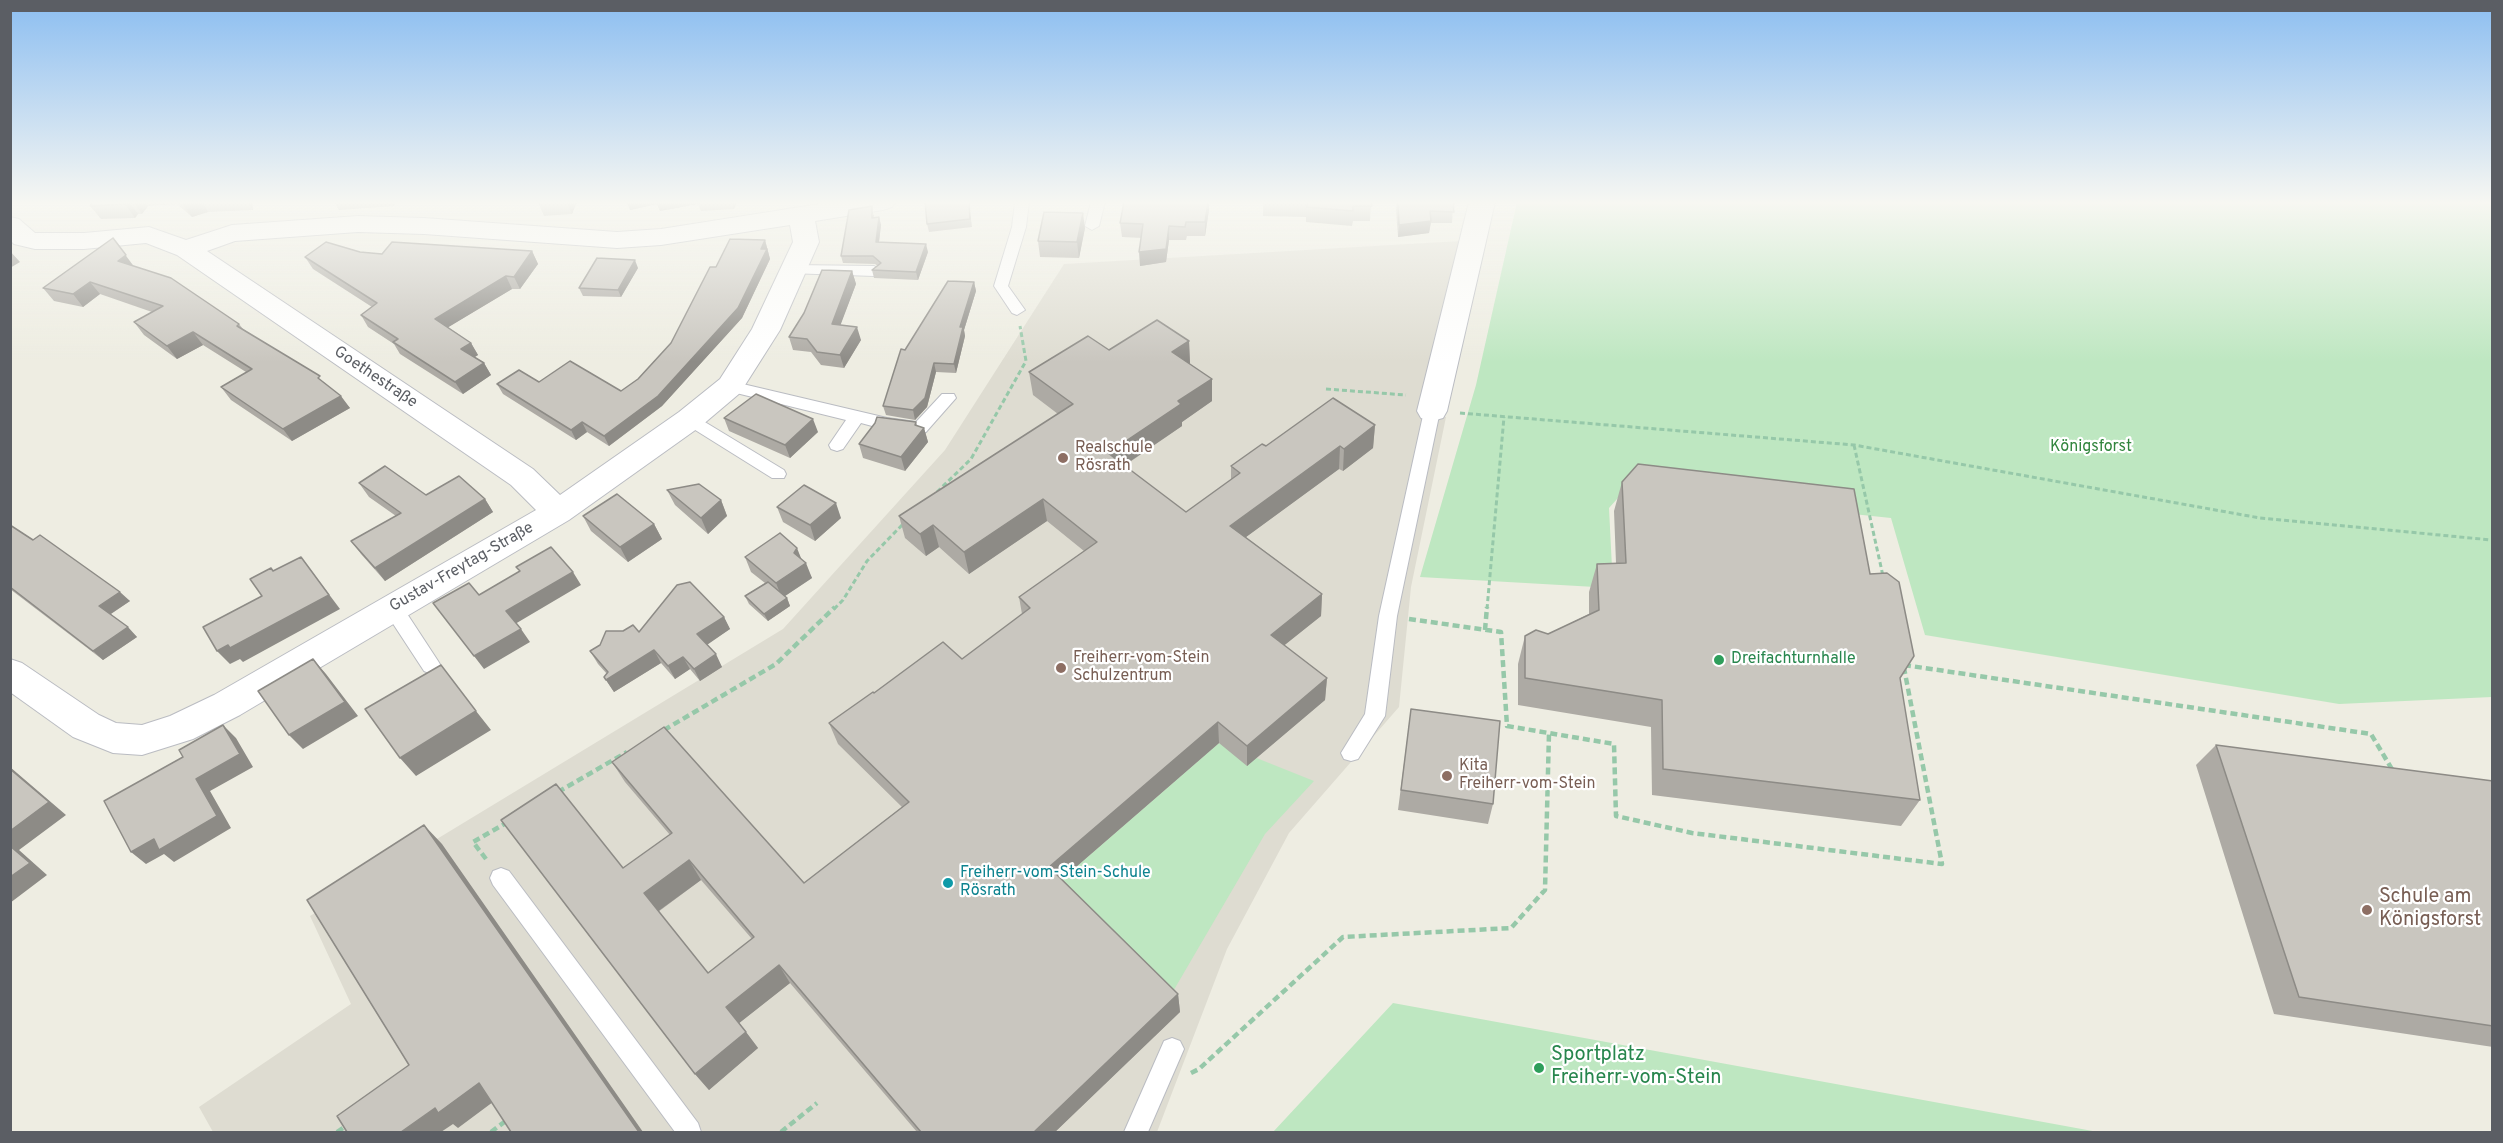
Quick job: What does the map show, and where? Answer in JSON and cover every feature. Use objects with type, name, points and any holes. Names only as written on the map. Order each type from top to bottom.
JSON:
[{"type":"street","name":"Goethestraße","points":[[195,255],[522,477],[558,512]]},
{"type":"street","name":"Gustav-Freytag-Straße","points":[[10,674],[86,726],[112,738],[142,740],[180,728],[227,705],[558,512],[690,419],[730,386],[766,330],[800,255]]},
{"type":"street","points":[[1434,404],[1469,255]]},
{"type":"lane","points":[[1010,255],[1001,286],[1017,310]]},
{"type":"lane","points":[[793,270],[874,271]]},
{"type":"lane","points":[[730,386],[887,424],[920,428],[948,398]]},
{"type":"lane","points":[[1351,753],[1375,716],[1388,616],[1434,404]]},
{"type":"lane","points":[[837,445],[857,416]]},
{"type":"lane","points":[[690,419],[778,474]]},
{"type":"lane","points":[[393,608],[431,666]]},
{"type":"lane","points":[[501,878],[689,1132]]},
{"type":"lane","points":[[1136,1132],[1172,1049]]},
{"type":"path","points":[[928,500],[971,459],[1026,362],[1017,310]]},
{"type":"path","points":[[1326,389],[1434,404],[1503,417],[1854,445],[2260,518],[2493,540]]},
{"type":"path","points":[[1485,630],[1503,417]]},
{"type":"path","points":[[1854,445],[1885,584]]},
{"type":"path","points":[[655,736],[776,664],[843,600],[867,561],[911,517]]},
{"type":"path","points":[[1388,616],[1501,632],[1507,726],[1614,744],[1616,816],[1692,833],[1942,864],[1901,653]]},
{"type":"path","points":[[1904,665],[2371,734],[2394,774]]},
{"type":"path","points":[[1153,1093],[1198,1070],[1343,937],[1511,928],[1545,890],[1549,733]]},
{"type":"path","points":[[554,795],[634,748]]},
{"type":"path","points":[[501,878],[473,842],[513,818]]},
{"type":"path","points":[[781,1132],[817,1103]]},
{"type":"path","points":[[337,1132],[355,1119]]},
{"type":"path","points":[[491,1132],[509,1119]]},
{"type":"shaded area","name":"Freiherr-vom-Stein Schulzentrum","points":[[1213,255],[1457,255],[1423,411],[1446,417],[1411,587],[1399,707],[1289,833],[1227,949],[1157,1132],[213,1132],[199,1107],[351,1004],[310,916],[783,629],[945,450],[1064,264]]},
{"type":"green space","name":"Königsforst","points":[[1505,255],[2492,255],[2492,697],[2339,704],[1925,635],[1891,518],[1625,490],[1609,508],[1613,588],[1420,577],[1476,385]]},
{"type":"green space","points":[[1219,743],[1314,781],[1265,834],[1168,1000],[1054,886]]},
{"type":"green space","name":"Sportplatz Freiherr-vom-Stein","points":[[1393,1003],[2098,1132],[1273,1132]]},
{"type":"building","points":[[89,255],[126,255],[118,261],[171,278],[239,324],[237,326],[320,376],[318,378],[341,396],[283,429],[221,387],[252,369],[193,332],[167,346],[134,322],[163,306],[90,282],[73,294],[43,288]]},
{"type":"building","points":[[529,255],[514,277],[506,276],[435,319],[471,343],[461,349],[484,363],[455,382],[393,342],[398,339],[361,315],[377,303],[305,257]]},
{"type":"building","points":[[722,255],[764,255],[738,308],[658,396],[604,436],[582,422],[571,430],[497,384],[519,370],[539,382],[570,361],[621,391],[638,379],[671,343],[710,267],[716,267]]},
{"type":"building","points":[[922,255],[916,272],[872,270],[881,263],[873,256],[841,256]]},
{"type":"building","points":[[597,258],[635,260],[618,290],[579,288]]},
{"type":"building","points":[[822,270],[852,271],[832,324],[857,327],[840,355],[817,352],[807,339],[789,337],[804,313]]},
{"type":"building","points":[[948,281],[974,282],[960,327],[963,327],[954,364],[934,363],[925,398],[913,410],[883,406],[901,349],[905,350]]},
{"type":"building","points":[[1157,320],[1189,341],[1172,352],[1212,379],[1178,401],[1181,404],[1108,453],[1186,512],[1240,473],[1231,466],[1262,444],[1266,446],[1333,398],[1375,425],[1344,449],[1340,446],[1230,526],[1322,594],[1271,635],[1327,678],[1247,746],[1218,722],[1049,867],[1178,994],[1034,1132],[921,1132],[779,965],[726,1007],[746,1032],[695,1074],[501,820],[556,784],[623,868],[672,833],[612,762],[664,727],[804,883],[909,802],[829,723],[943,642],[962,659],[1030,608],[1019,597],[1097,542],[1043,499],[964,552],[933,525],[920,534],[899,516],[1073,404],[1029,372],[1088,336],[1109,350]],"holes":[[[689,860],[754,937],[708,973],[644,893]]]},
{"type":"building","points":[[756,394],[813,419],[785,445],[724,418]]},
{"type":"building","points":[[877,417],[916,422],[915,425],[924,428],[901,457],[859,444]]},
{"type":"building","name":"Dreifachturnhalle","points":[[1638,464],[1854,489],[1870,574],[1887,573],[1899,582],[1914,656],[1900,678],[1920,800],[1663,769],[1662,700],[1525,678],[1525,636],[1536,630],[1548,634],[1599,610],[1597,564],[1626,563],[1622,482]]},
{"type":"building","points":[[385,466],[426,495],[459,476],[485,499],[375,568],[351,541],[401,513],[359,483]]},
{"type":"building","points":[[699,484],[721,500],[701,518],[667,490]]},
{"type":"building","points":[[804,485],[836,503],[810,525],[777,507]]},
{"type":"building","points":[[617,494],[654,524],[620,547],[583,516]]},
{"type":"building","points":[[10,525],[33,540],[40,535],[120,592],[99,606],[128,627],[93,651],[10,587]]},
{"type":"building","points":[[780,533],[797,548],[794,553],[806,563],[776,583],[745,557]]},
{"type":"building","points":[[551,547],[573,572],[506,611],[521,629],[474,656],[433,603],[469,583],[479,595],[520,571],[516,567]]},
{"type":"building","points":[[301,557],[329,595],[230,648],[228,645],[217,651],[203,627],[262,596],[250,579]]},
{"type":"building","points":[[690,582],[724,617],[697,634],[716,654],[694,669],[683,657],[668,666],[654,650],[606,680],[604,677],[608,672],[590,651],[600,645],[606,631],[623,631],[633,625],[639,632],[677,585]]},
{"type":"building","points":[[768,582],[787,598],[764,614],[745,596]]},
{"type":"building","points":[[313,659],[345,702],[289,735],[258,691]]},
{"type":"building","points":[[441,665],[476,711],[400,758],[365,709]]},
{"type":"building","name":"Kita Freiherr-vom-Stein","points":[[1411,709],[1500,721],[1493,804],[1401,790]]},
{"type":"building","points":[[223,725],[240,754],[196,779],[217,816],[159,850],[154,839],[131,852],[104,801],[183,757],[179,750]]},
{"type":"building","name":"Schule am Königsforst","points":[[2216,745],[2493,781],[2493,1026],[2299,997]]},
{"type":"building","points":[[10,769],[49,802],[10,831]]},
{"type":"building","points":[[424,825],[639,1132],[511,1132],[479,1083],[438,1113],[435,1108],[401,1132],[347,1132],[337,1116],[409,1065],[307,900]]},
{"type":"building","points":[[10,846],[30,863],[10,877]]},
{"type":"place","name":"Realschule Rösrath","points":[[1063,458]]},
{"type":"place","name":"Dreifachturnhalle","points":[[1719,660]]},
{"type":"place","name":"Freiherr-vom-Stein Schulzentrum","points":[[1061,668]]},
{"type":"place","name":"Kita Freiherr-vom-Stein","points":[[1447,776]]},
{"type":"place","name":"Freiherr-vom-Stein-Schule Rösrath","points":[[948,883]]},
{"type":"place","name":"Schule am Königsforst","points":[[2367,910]]},
{"type":"place","name":"Sportplatz Freiherr-vom-Stein","points":[[1539,1068]]}]
